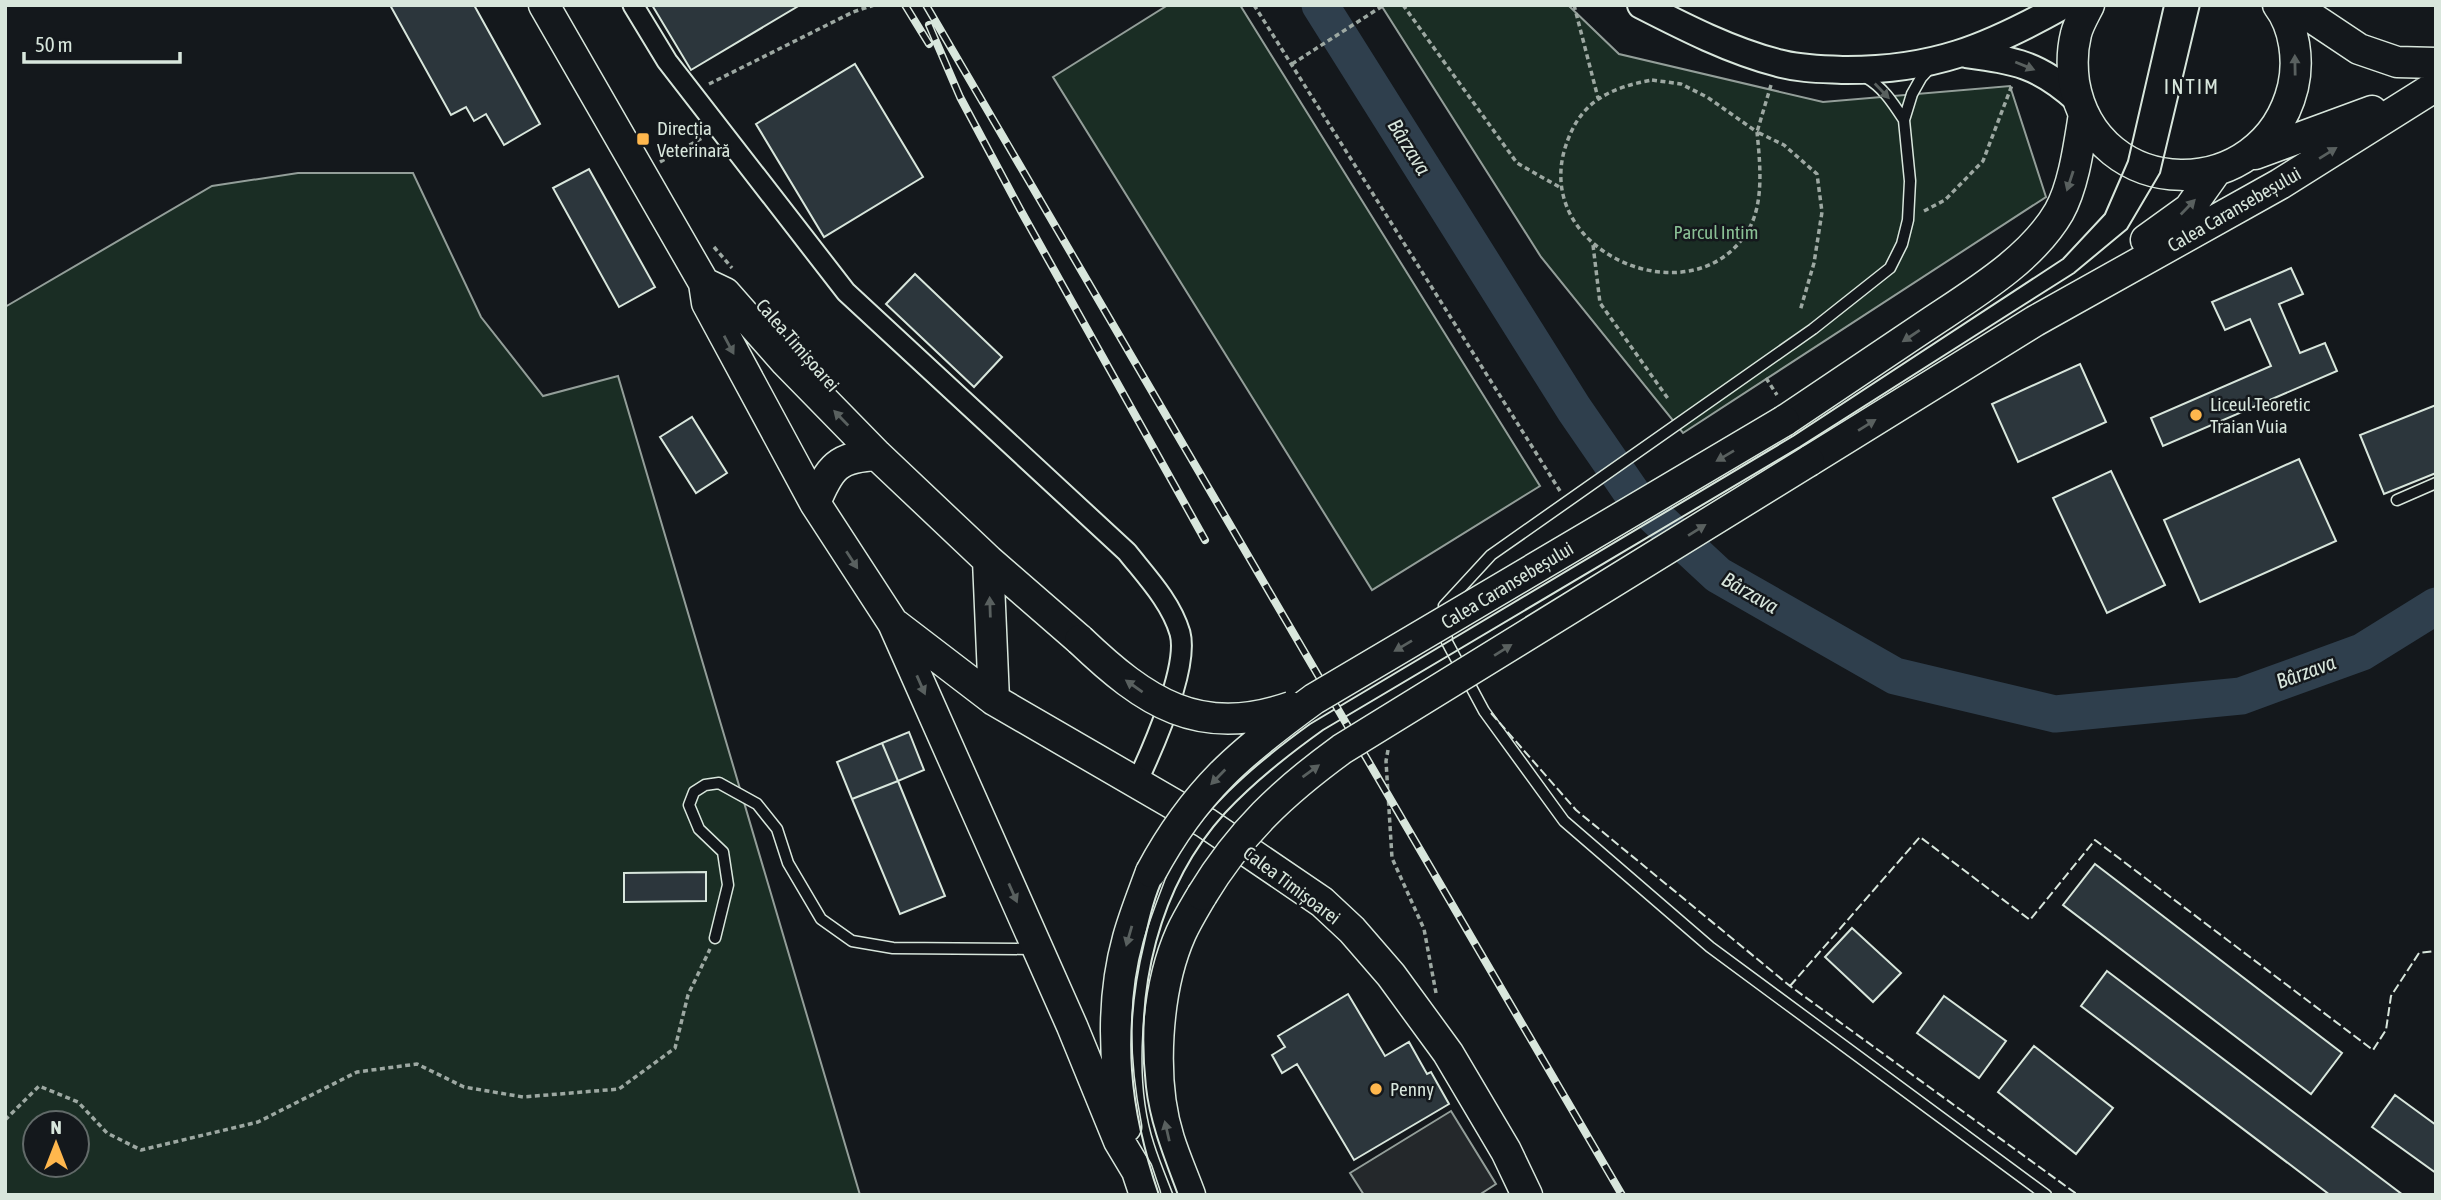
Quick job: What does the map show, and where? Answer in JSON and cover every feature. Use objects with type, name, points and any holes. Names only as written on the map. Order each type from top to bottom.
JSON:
[{"type":"main road","name":"Calea Timișoarei","points":[[544,5],[704,283],[707,303],[815,503],[893,623],[1038,950],[1119,1141],[1141,1183]]},
{"type":"main road","points":[[2089,5],[2076,34],[2072,66],[2080,106],[2095,133],[2110,148],[2144,169],[2189,176],[2232,164],[2271,135],[2288,106],[2296,74],[2294,41],[2278,5]]},
{"type":"main road","points":[[2293,5],[2359,49],[2397,62],[2433,80]]},
{"type":"main road","name":"Calea Caransebeșului","points":[[2035,321],[2189,209],[2232,164],[2433,80]]},
{"type":"main road","name":"Calea Caransebeșului","points":[[1190,1195],[1168,1137],[1159,1089],[1158,1058],[1167,980],[1181,934],[1202,895],[1245,832],[1271,805],[1311,772],[1366,735],[2035,321],[2280,184],[2433,80]]},
{"type":"main road","name":"Calea Caransebeșului","points":[[1141,1183],[1121,1101],[1116,1012],[1120,972],[1128,938],[1151,872],[1180,822],[1206,789],[1260,738],[1314,699],[1983,287],[2029,248],[2060,210],[2079,151],[2080,106]]},
{"type":"main road","points":[[2232,164],[2280,184]]},
{"type":"main road","name":"Calea Timișoarei","points":[[704,283],[725,293],[786,362],[877,455],[988,559],[1133,687],[1160,703],[1199,717],[1233,720],[1255,717],[1314,699]]},
{"type":"main road","points":[[815,503],[832,468],[843,460],[877,455]]},
{"type":"main road","points":[[988,559],[994,700]]},
{"type":"main road","name":"Calea Timișoarei","points":[[893,623],[994,700],[1206,823],[1311,895],[1352,930],[1391,975],[1448,1053],[1506,1151],[1527,1195]]},
{"type":"main road","points":[[954,669],[992,649]]},
{"type":"street","points":[[633,5],[667,61],[846,292],[1126,552],[1151,581],[1172,614],[1180,634],[1182,649],[1178,671],[1149,757],[1137,782]]},
{"type":"street","points":[[1641,5],[1694,32],[1778,63],[1814,69],[1852,70],[1897,68],[1937,62],[1964,54],[2019,30],[2064,5]]},
{"type":"street","points":[[1964,54],[2019,62],[2057,80],[2080,106]]},
{"type":"lane","points":[[1937,62],[1912,94],[1904,120],[1910,181],[1908,220],[1902,244],[1890,268],[1759,368],[1491,555],[1444,606],[1447,642],[1484,711],[1564,821],[1710,947],[2046,1195]]},
{"type":"lane","points":[[1852,70],[1875,82],[1904,120]]},
{"type":"lane","points":[[2397,500],[2436,483]]},
{"type":"lane","points":[[715,938],[728,885],[723,852],[699,829],[689,805],[694,792],[705,785],[719,783],[758,804],[777,829],[788,863],[821,919],[852,942],[893,948],[1038,950]]},
{"type":"path","points":[[692,92],[853,12],[874,5]]},
{"type":"path","points":[[1254,5],[1563,496]]},
{"type":"path","points":[[1291,65],[1384,5]]},
{"type":"path","points":[[1403,5],[1517,163],[1560,188]]},
{"type":"path","points":[[1574,5],[1598,98]]},
{"type":"path","points":[[1772,83],[1757,132],[1760,164],[1758,196],[1750,227],[1727,256],[1689,271],[1653,272],[1623,262],[1593,245],[1572,220],[1560,188],[1562,154],[1574,123],[1598,98],[1623,85],[1652,80],[1681,85],[1707,97],[1757,132],[1784,145],[1817,174],[1822,212],[1814,263],[1800,311]]},
{"type":"path","points":[[1922,212],[1945,200],[1983,161],[2012,82]]},
{"type":"path","points":[[660,162],[719,129]]},
{"type":"path","points":[[709,239],[738,275]]},
{"type":"path","points":[[1593,245],[1601,303],[1669,400]]},
{"type":"path","points":[[1759,368],[1781,409]]},
{"type":"path","points":[[1390,740],[1386,761],[1392,858],[1424,929],[1438,1003]]},
{"type":"path","points":[[5,1120],[39,1086],[78,1102],[107,1133],[141,1150],[258,1122],[357,1072],[417,1064],[464,1087],[523,1097],[619,1089],[675,1048],[688,995],[715,938]]},
{"type":"green space","points":[[1168,5],[1240,5],[1540,486],[1372,590],[1053,77]]},
{"type":"green space","name":"Parcul Intim","points":[[1381,5],[1568,5],[1619,54],[1823,102],[2010,86],[2046,197],[1683,433],[1541,257]]},
{"type":"green space","points":[[298,173],[413,173],[481,317],[543,396],[618,376],[860,1195],[5,1195],[5,307],[212,186]]},
{"type":"shaded area","points":[[1451,1111],[1496,1184],[1479,1195],[1364,1195],[1350,1173]]},
{"type":"building","points":[[390,5],[474,5],[540,124],[504,145],[486,114],[474,121],[466,107],[451,115]]},
{"type":"building","points":[[652,5],[800,5],[691,70]]},
{"type":"building","points":[[855,64],[923,177],[824,237],[756,124]]},
{"type":"building","points":[[589,169],[655,287],[619,307],[553,188]]},
{"type":"building","points":[[2291,268],[2303,294],[2279,304],[2300,353],[2325,343],[2337,371],[2163,446],[2151,418],[2271,366],[2250,319],[2225,330],[2212,302]]},
{"type":"building","points":[[915,274],[1002,357],[974,387],[886,304]]},
{"type":"building","points":[[2080,364],[2106,422],[2018,462],[1992,404]]},
{"type":"building","points":[[2436,405],[2436,473],[2384,494],[2360,435]]},
{"type":"building","points":[[692,417],[727,473],[696,493],[660,437]]},
{"type":"building","points":[[2299,459],[2336,541],[2200,602],[2164,520]]},
{"type":"building","points":[[2111,471],[2165,585],[2107,613],[2053,498]]},
{"type":"building","points":[[909,732],[924,770],[898,781],[882,743]]},
{"type":"building","points":[[882,743],[898,781],[852,799],[837,762]]},
{"type":"building","points":[[898,781],[945,896],[900,914],[852,799]]},
{"type":"building","points":[[2095,864],[2342,1053],[2311,1094],[2063,905]]},
{"type":"building","points":[[706,872],[706,901],[624,902],[624,873]]},
{"type":"building","points":[[1852,928],[1901,973],[1873,1002],[1825,957]]},
{"type":"building","points":[[2107,971],[2403,1195],[2330,1195],[2081,1006]]},
{"type":"building","name":"Penny","points":[[1348,994],[1385,1056],[1409,1042],[1427,1074],[1431,1072],[1449,1104],[1354,1160],[1297,1064],[1282,1073],[1272,1055],[1285,1047],[1278,1036]]},
{"type":"building","points":[[1944,996],[2006,1041],[1979,1078],[1917,1033]]},
{"type":"building","points":[[2034,1046],[2113,1108],[2076,1154],[1998,1092]]},
{"type":"building","points":[[2395,1095],[2436,1125],[2436,1173],[2372,1127]]},
{"type":"waterway","name":"Bârzava","points":[[1320,5],[1574,409],[1636,499],[1718,575],[1895,676],[2055,714],[2241,696],[2362,652],[2436,606]]},
{"type":"tram line","points":[[1159,1195],[1135,1101],[1131,1039],[1137,976],[1152,909],[1164,877],[1177,854],[1210,811],[1247,774],[1310,724],[1793,436],[2063,259],[2105,214],[2128,161],[2164,5]]},
{"type":"tram line","points":[[1178,1195],[1154,1128],[1146,1087],[1143,1050],[1148,977],[1156,941],[1183,873],[1202,842],[1225,813],[1272,769],[1323,730],[1800,447],[2074,273],[2127,229],[2160,173],[2200,5]]},
{"type":"railway","points":[[905,5],[929,44]]},
{"type":"railway","points":[[926,5],[1622,1195]]},
{"type":"railway","points":[[929,25],[960,97],[1021,211],[1205,540]]},
{"type":"fence","points":[[1491,713],[1576,810],[1790,986],[2078,1195]]},
{"type":"fence","points":[[1790,986],[1920,837],[2030,920],[2095,840],[2373,1050],[2386,1030],[2391,996],[2419,953],[2436,951]]},
{"type":"place","name":"Direcția Veterinară","points":[[643,139]]},
{"type":"place","name":"Liceul Teoretic Traian Vuia","points":[[2196,415]]},
{"type":"place","name":"Penny","points":[[1376,1089]]},
{"type":"district","name":"INTIM","points":[[2192,87]]}]
